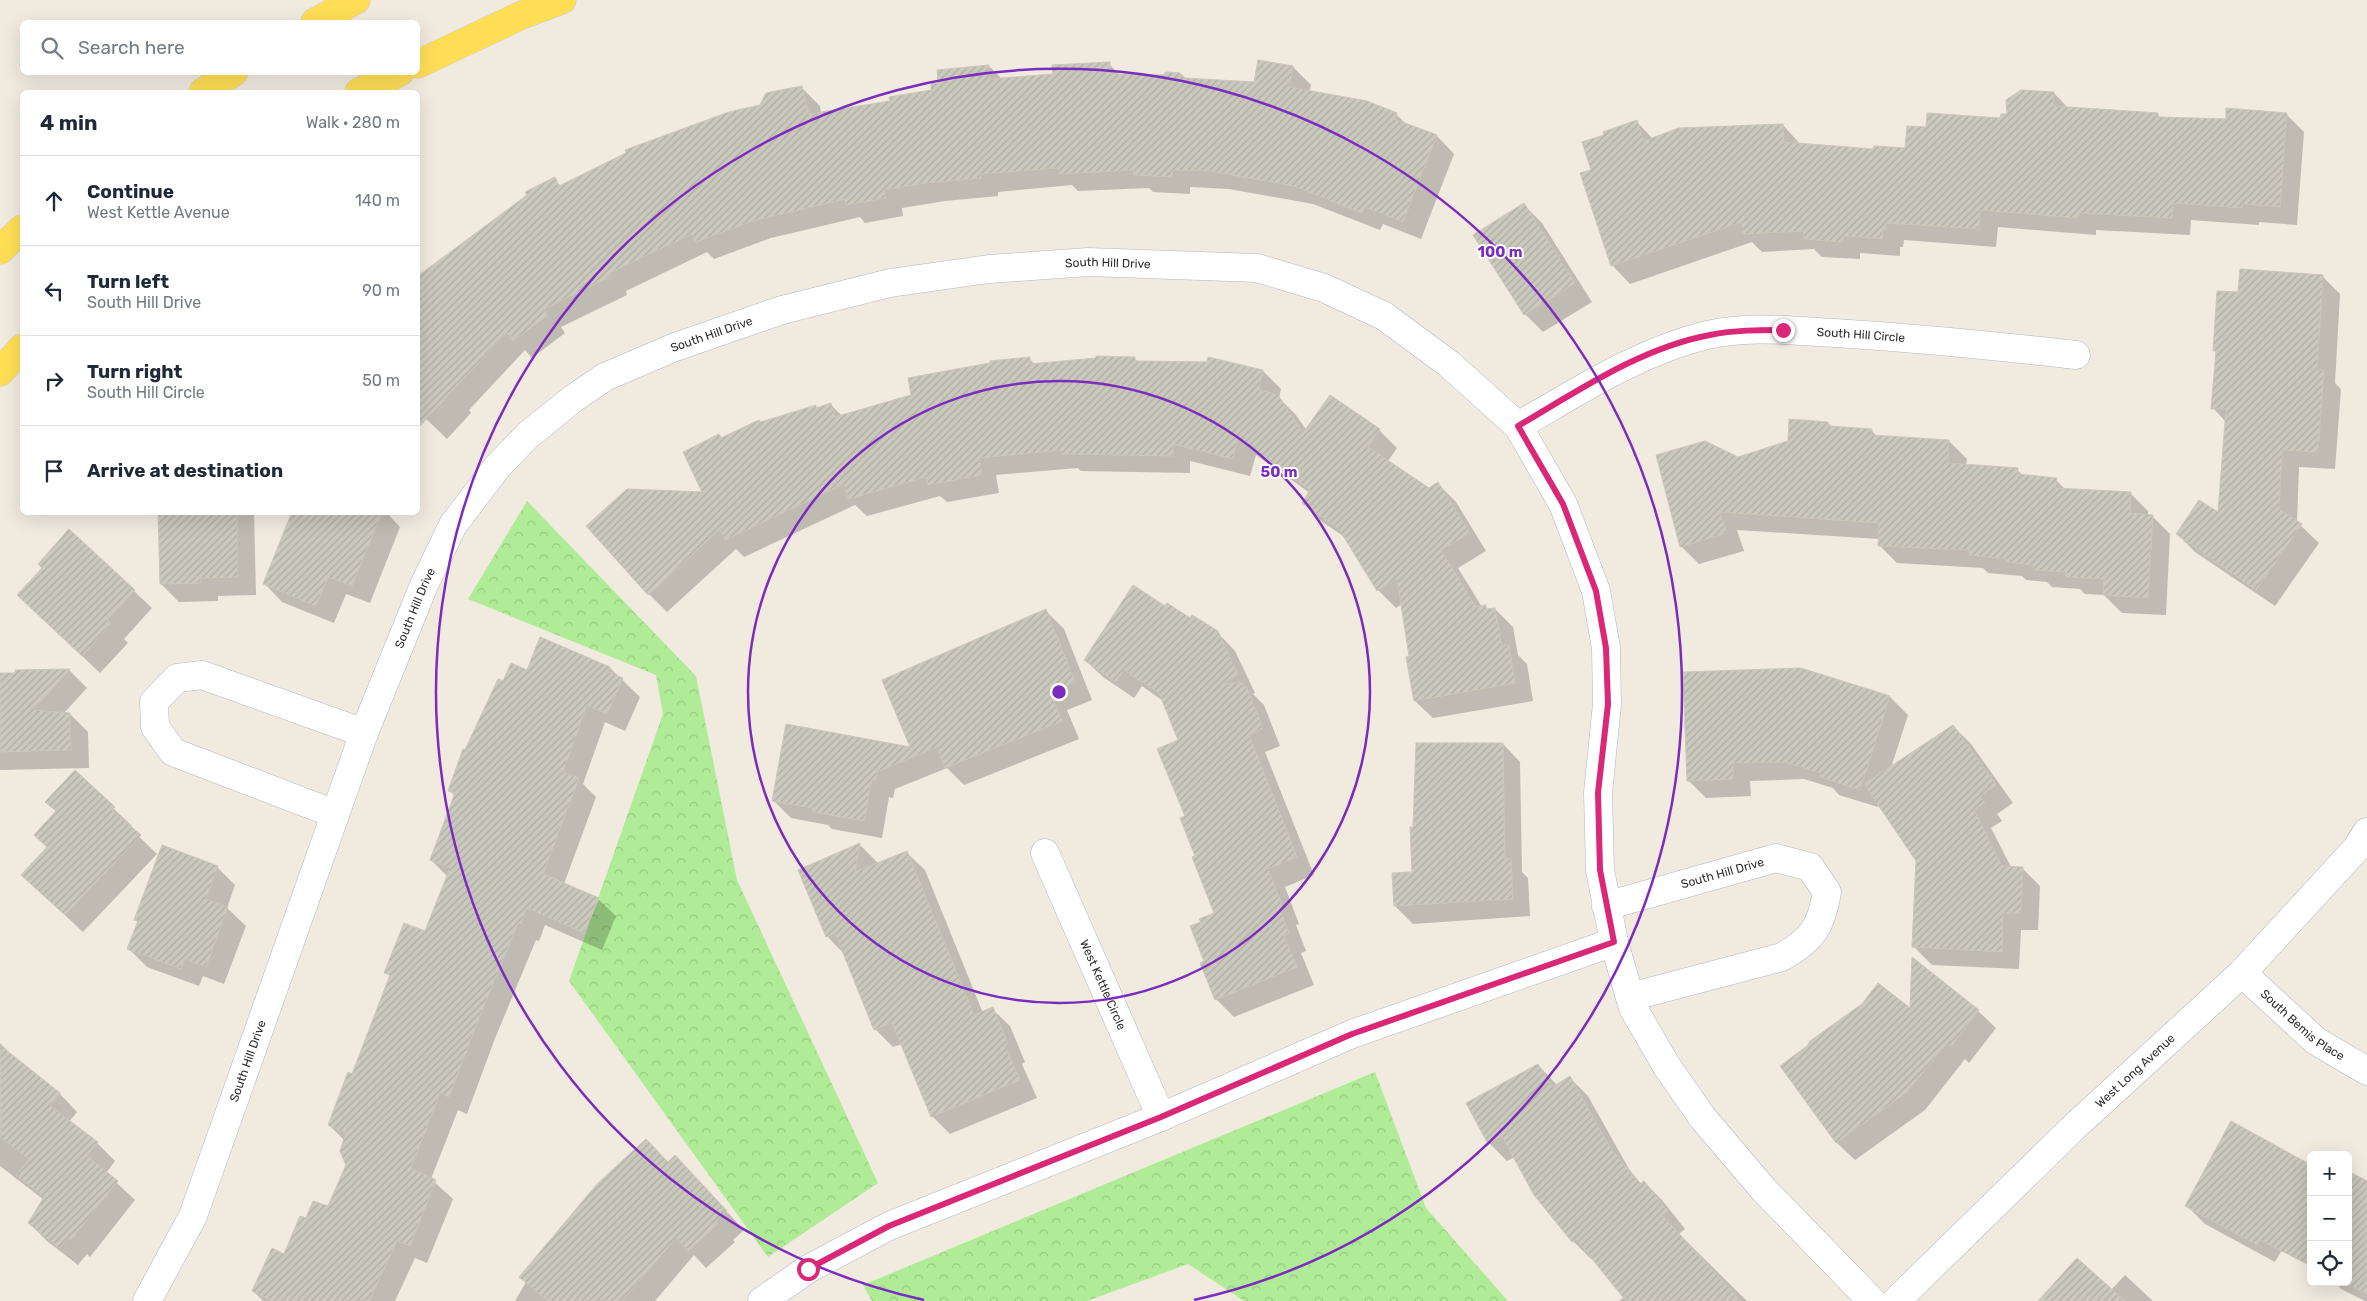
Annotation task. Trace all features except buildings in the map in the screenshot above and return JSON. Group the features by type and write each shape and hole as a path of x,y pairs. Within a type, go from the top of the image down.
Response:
{"main road":[{"path":"319,20 356,0"},
{"path":"420,63 522,15 562,0"},
{"path":"206,90 229,75"},
{"path":"363,90 394,75"},
{"path":"0,250 20,231"},
{"path":"0,372 20,350"}],"street":[{"name":"South Hill Drive","path":"148,1301 193,1216 364,733 424,585 454,525 498,466 528,435 574,398 605,377 675,347 782,310 890,283 989,269 1088,262 1257,268 1324,288 1384,316 1449,364 1518,426 1563,504 1596,591 1606,657 1608,704 1598,793 1600,870 1614,942 1633,1008 1666,1066 1702,1117 1764,1190 1872,1301"},
{"name":"South Hill Circle","path":"1518,426 1609,373 1653,352 1708,335 1740,330 1783,330 1935,339 2076,355"},
{"path":"335,814 173,752 155,726 154,702 177,678 202,675 364,733"},
{"name":"West Long Avenue","path":"1896,1301 2074,1127 2242,973 2356,849 2367,832"},
{"name":"West Kettle Circle","path":"1045,853 1161,1117"},
{"name":"South Hill Drive","path":"1606,906 1776,858 1810,867 1827,892 1822,918 1804,944 1782,957 1630,998"},
{"path":"762,1301 808,1269 889,1226 1161,1117 1352,1034 1614,942"},
{"name":"South Bemis Place","path":"2242,973 2316,1041 2367,1071"}],"green space":[{"path":"527,501 696,676 737,880 878,1183 768,1257 569,981 663,714 656,675 468,599"},
{"path":"1375,1072 1426,1208 1508,1301 1244,1301 1188,1264 1087,1301 872,1301 863,1285"}],"route":[{"path":"808,1269 889,1226 1161,1117 1352,1034 1614,942 1600,870 1598,793 1608,704 1606,648 1596,591 1563,504 1518,426 1609,373 1653,352 1708,335 1740,330 1783,330"}]}
